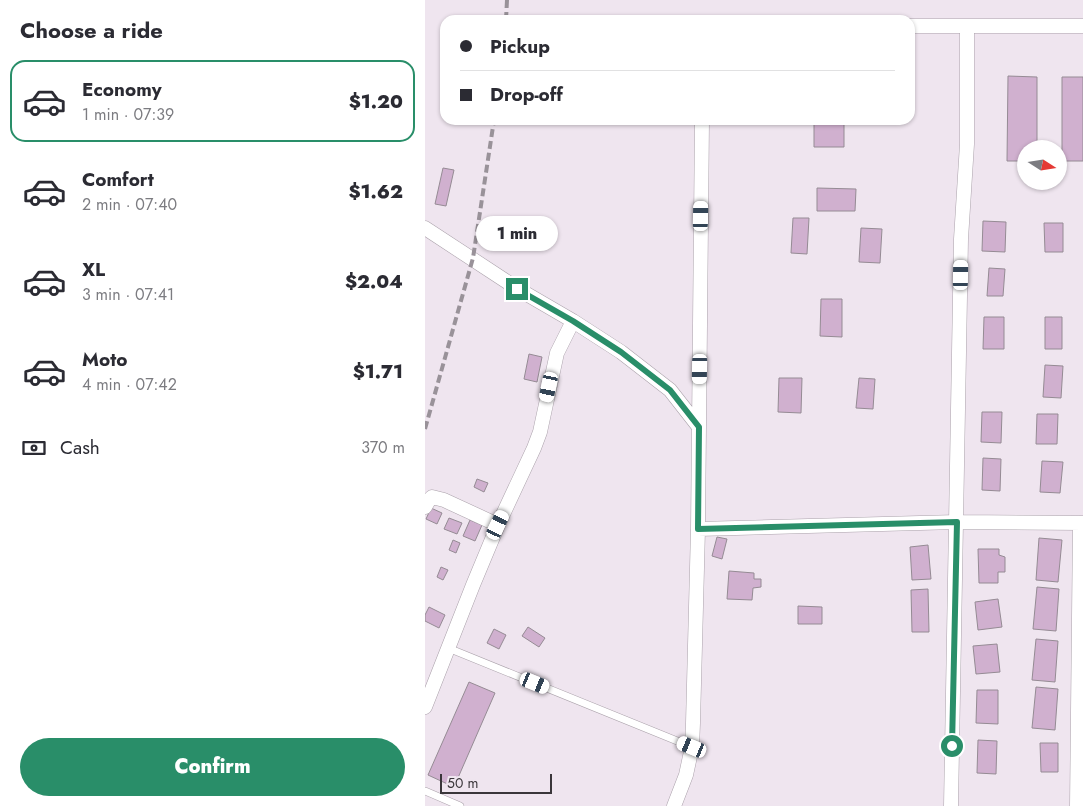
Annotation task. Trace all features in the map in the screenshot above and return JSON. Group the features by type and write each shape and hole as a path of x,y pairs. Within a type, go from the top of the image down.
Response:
{"street":[{"path":"915,26 1083,26"},
{"path":"951,806 961,239 967,144 967,26"},
{"path":"674,806 686,775 692,747 698,529 702,125"},
{"path":"425,228 517,289 573,321 621,352 670,390 699,427"},
{"path":"425,707 498,525 534,448 540,432 557,352 573,321"},
{"path":"425,507 432,497 444,500 498,525"},
{"path":"698,529 957,522 1081,523 1077,806"}],"lane":[{"path":"448,648 692,747"},
{"path":"425,791 460,806"}],"building":[{"path":"1008,76 1037,77 1037,140 1017,140 1017,161 1007,161"},
{"path":"1062,77 1083,77 1083,161 1067,161 1067,140 1062,140"},
{"path":"814,125 844,125 844,147 814,147"},
{"path":"443,168 454,170 446,206 435,204"},
{"path":"817,188 856,189 855,211 817,211"},
{"path":"793,218 809,218 807,254 791,253"},
{"path":"983,221 1006,222 1005,252 982,251"},
{"path":"1044,223 1063,223 1063,252 1045,252"},
{"path":"861,228 882,229 880,263 859,262"},
{"path":"989,268 1005,269 1003,296 987,296"},
{"path":"821,299 842,299 842,337 820,336"},
{"path":"984,317 1004,317 1004,349 983,349"},
{"path":"1045,317 1062,317 1062,349 1045,349"},
{"path":"529,354 542,357 537,382 524,379"},
{"path":"1045,365 1063,366 1061,398 1043,397"},
{"path":"779,378 802,378 801,413 778,412"},
{"path":"859,378 875,379 873,409 856,408"},
{"path":"982,412 1002,412 1001,443 981,442"},
{"path":"1037,414 1058,414 1057,444 1036,444"},
{"path":"983,458 1001,459 1000,491 982,490"},
{"path":"1042,461 1063,462 1060,493 1040,492"},
{"path":"477,479 488,483 484,492 474,487"},
{"path":"431,508 442,513 437,524 426,519"},
{"path":"449,518 462,523 457,534 444,529"},
{"path":"470,520 482,525 475,541 463,536"},
{"path":"717,537 727,539 722,559 712,556"},
{"path":"1039,538 1062,540 1058,582 1036,580"},
{"path":"453,540 460,543 456,553 449,550"},
{"path":"928,545 931,579 912,580 910,547"},
{"path":"978,549 999,549 999,555 1005,557 1005,572 998,572 998,583 979,583"},
{"path":"441,567 448,570 443,580 437,577"},
{"path":"729,571 754,573 754,579 761,579 761,587 753,588 752,600 727,599"},
{"path":"1037,587 1059,589 1056,631 1033,629"},
{"path":"928,589 929,632 912,632 911,590"},
{"path":"998,599 1002,627 978,630 975,602"},
{"path":"798,606 822,607 822,624 798,624"},
{"path":"429,607 445,615 439,628 425,621 425,615"},
{"path":"528,627 545,638 539,647 522,636"},
{"path":"494,629 506,635 499,649 487,643"},
{"path":"1036,639 1058,641 1055,682 1032,680"},
{"path":"997,644 1000,672 976,674 973,646"},
{"path":"469,682 495,693 454,787 428,775"},
{"path":"1036,687 1058,689 1055,730 1032,728"},
{"path":"977,690 998,690 998,724 976,723"},
{"path":"978,740 997,741 996,774 977,773"},
{"path":"1040,743 1058,743 1058,772 1041,772"}],"railway":[{"path":"506,15 507,0"},
{"path":"425,429 473,258 493,125"}],"route":[{"path":"517,289 573,321 621,352 670,390 699,427 698,529 957,522 952,746"}]}
